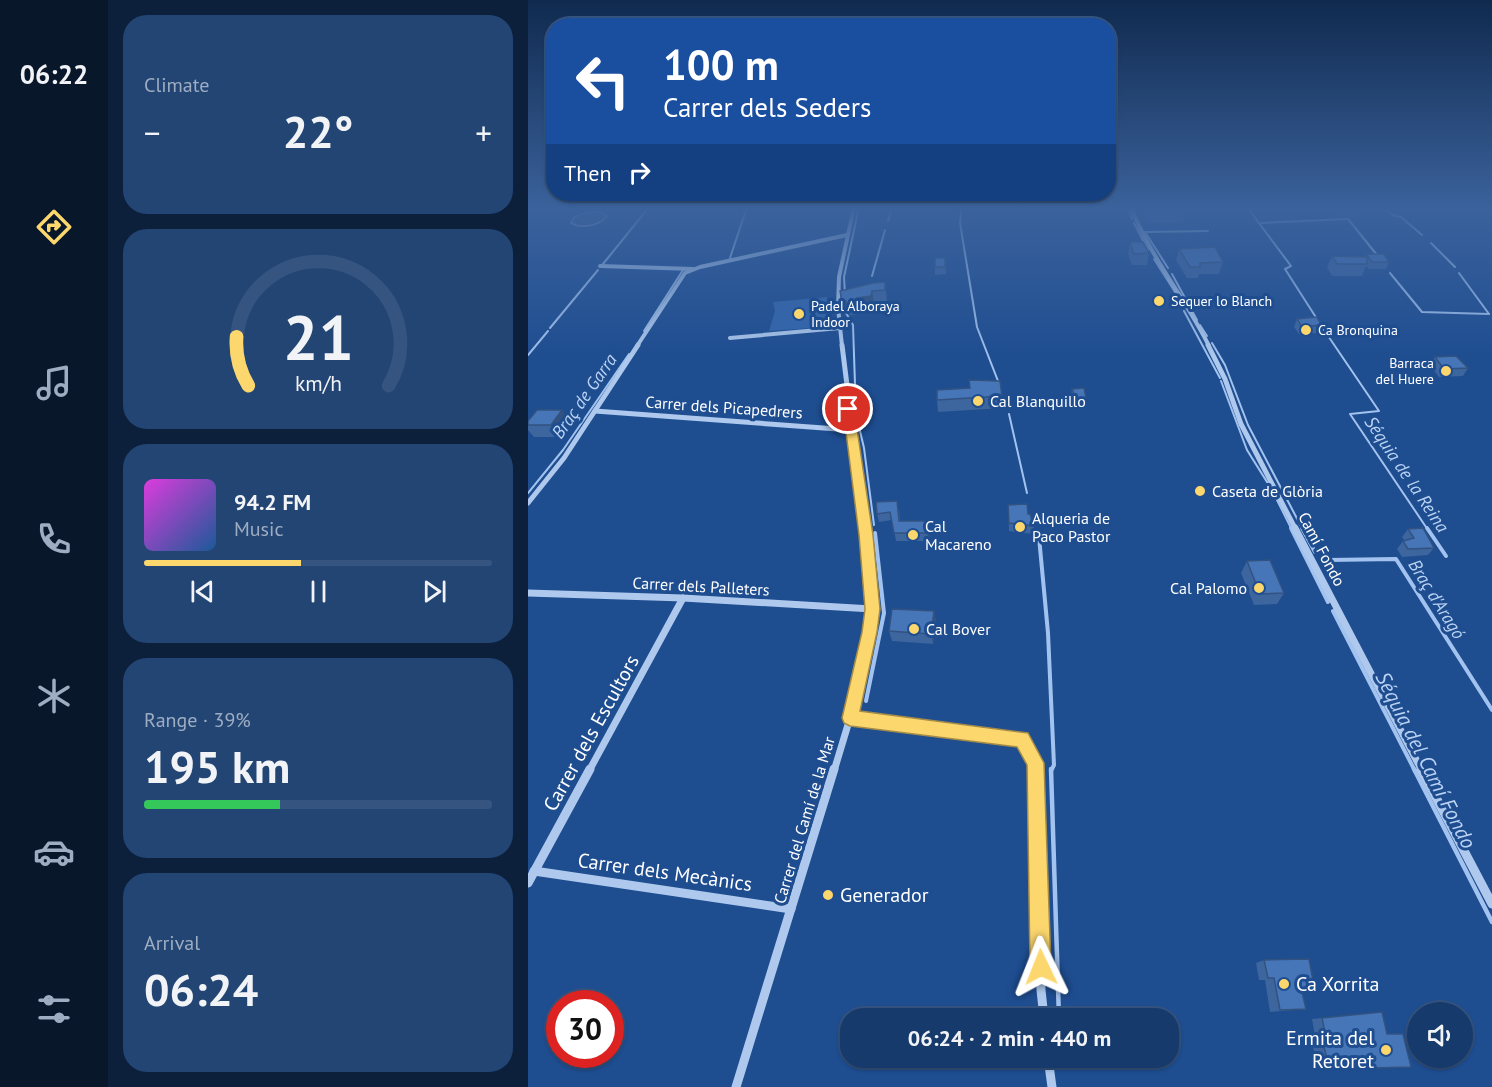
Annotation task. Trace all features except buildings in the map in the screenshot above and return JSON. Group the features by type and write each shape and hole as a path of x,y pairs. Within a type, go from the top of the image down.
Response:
{"street":[{"path":"528,503 564,458 685,273 693,269 744,258"},
{"name":"Carrer del Camí de la Mar","path":"736,1087 850,718 870,632 872,609 866,535 840,328 838,277 842,258"},
{"name":"Camí Fondo","path":"1157,258 1206,340 1225,379 1241,424 1492,904"},
{"path":"600,266 693,269"},
{"path":"730,338 840,328"},
{"name":"Carrer dels Picapedrers","path":"595,411 851,429"},
{"name":"Carrer dels Palleters","path":"528,593 683,598 872,609"},
{"name":"Carrer dels Escultors","path":"528,883 683,598"},
{"path":"850,718 1022,739 1036,763 1043,1008"},
{"name":"Carrer dels Mecànics","path":"534,871 791,909"},
{"path":"1049,1068 1052,1087"}],"shaded area":[{"name":"Padel Alboraya Indoor","path":"827,297 826,327 769,331 775,311 773,302"}],"waterway":[{"path":"603,264 608,258"},
{"path":"845,294 844,277 848,258"},
{"path":"872,276 877,258"},
{"path":"966,258 977,327 998,381"},
{"name":"Braç d'Aragó","path":"1161,258 1168,268"},
{"name":"Séquia de la Reina","path":"1285,258 1291,266 1285,269 1317,319"},
{"path":"1446,258 1455,267"},
{"name":"Séquia del Camí Fondo","path":"1154,259 1175,292"},
{"path":"550,328 598,270"},
{"name":"Braç de Garra","path":"644,331 683,270"},
{"path":"1390,273 1422,312 1489,314 1459,273"},
{"name":"Braç d'Aragó","path":"1172,274 1197,320"},
{"name":"Séquia del Camí Fondo","path":"1184,311 1220,378"},
{"path":"846,313 853,325 856,414 864,448 874,525"},
{"name":"Séquia de la Reina","path":"1320,324 1379,411 1350,414 1428,530"},
{"name":"Braç d'Aragó","path":"1200,325 1207,336"},
{"path":"528,355 548,331"},
{"name":"Braç d'Aragó","path":"1212,343 1225,365 1248,425 1303,530"},
{"name":"Braç de Garra","path":"528,493 563,450 629,354"},
{"name":"Séquia del Camí Fondo","path":"1221,381 1247,450 1272,490 1328,602"},
{"path":"1009,414 1027,493"},
{"name":"Braç d'Aragó","path":"1302,528 1315,552"},
{"name":"Séquia de la Reina","path":"1427,528 1446,556"},
{"path":"866,701 884,613 875,533"},
{"path":"1039,537 1048,633 1054,765 1051,771"},
{"name":"Braç d'Aragó","path":"1328,560 1396,559 1492,710"},
{"name":"Séquia del Camí Fondo","path":"1333,611 1415,771"},
{"name":"Séquia del Camí Fondo","path":"1414,769 1492,922"},
{"path":"1051,771 1059,1008"}],"place":[{"name":"Sequer lo Blanch","path":"1159,301"},
{"name":"Padel Alboraya Indoor","path":"799,314"},
{"name":"Ca Bronquina","path":"1306,330"},
{"name":"Barraca del Huere","path":"1446,371"},
{"name":"Cal Blanquillo","path":"978,401"},
{"name":"Caseta de Glòria","path":"1200,491"},
{"name":"Alqueria de Paco Pastor","path":"1020,527"},
{"name":"Cal Macareno","path":"913,535"},
{"name":"Cal Palomo","path":"1259,588"},
{"name":"Cal Bover","path":"914,629"},
{"name":"Generador","path":"828,895"},
{"name":"Ca Xorrita","path":"1284,984"},
{"name":"Ermita del Retoret","path":"1386,1050"}],"route":[{"path":"848,409 866,535 872,609 870,632 850,718 1022,739 1036,763 1041,967"}]}
